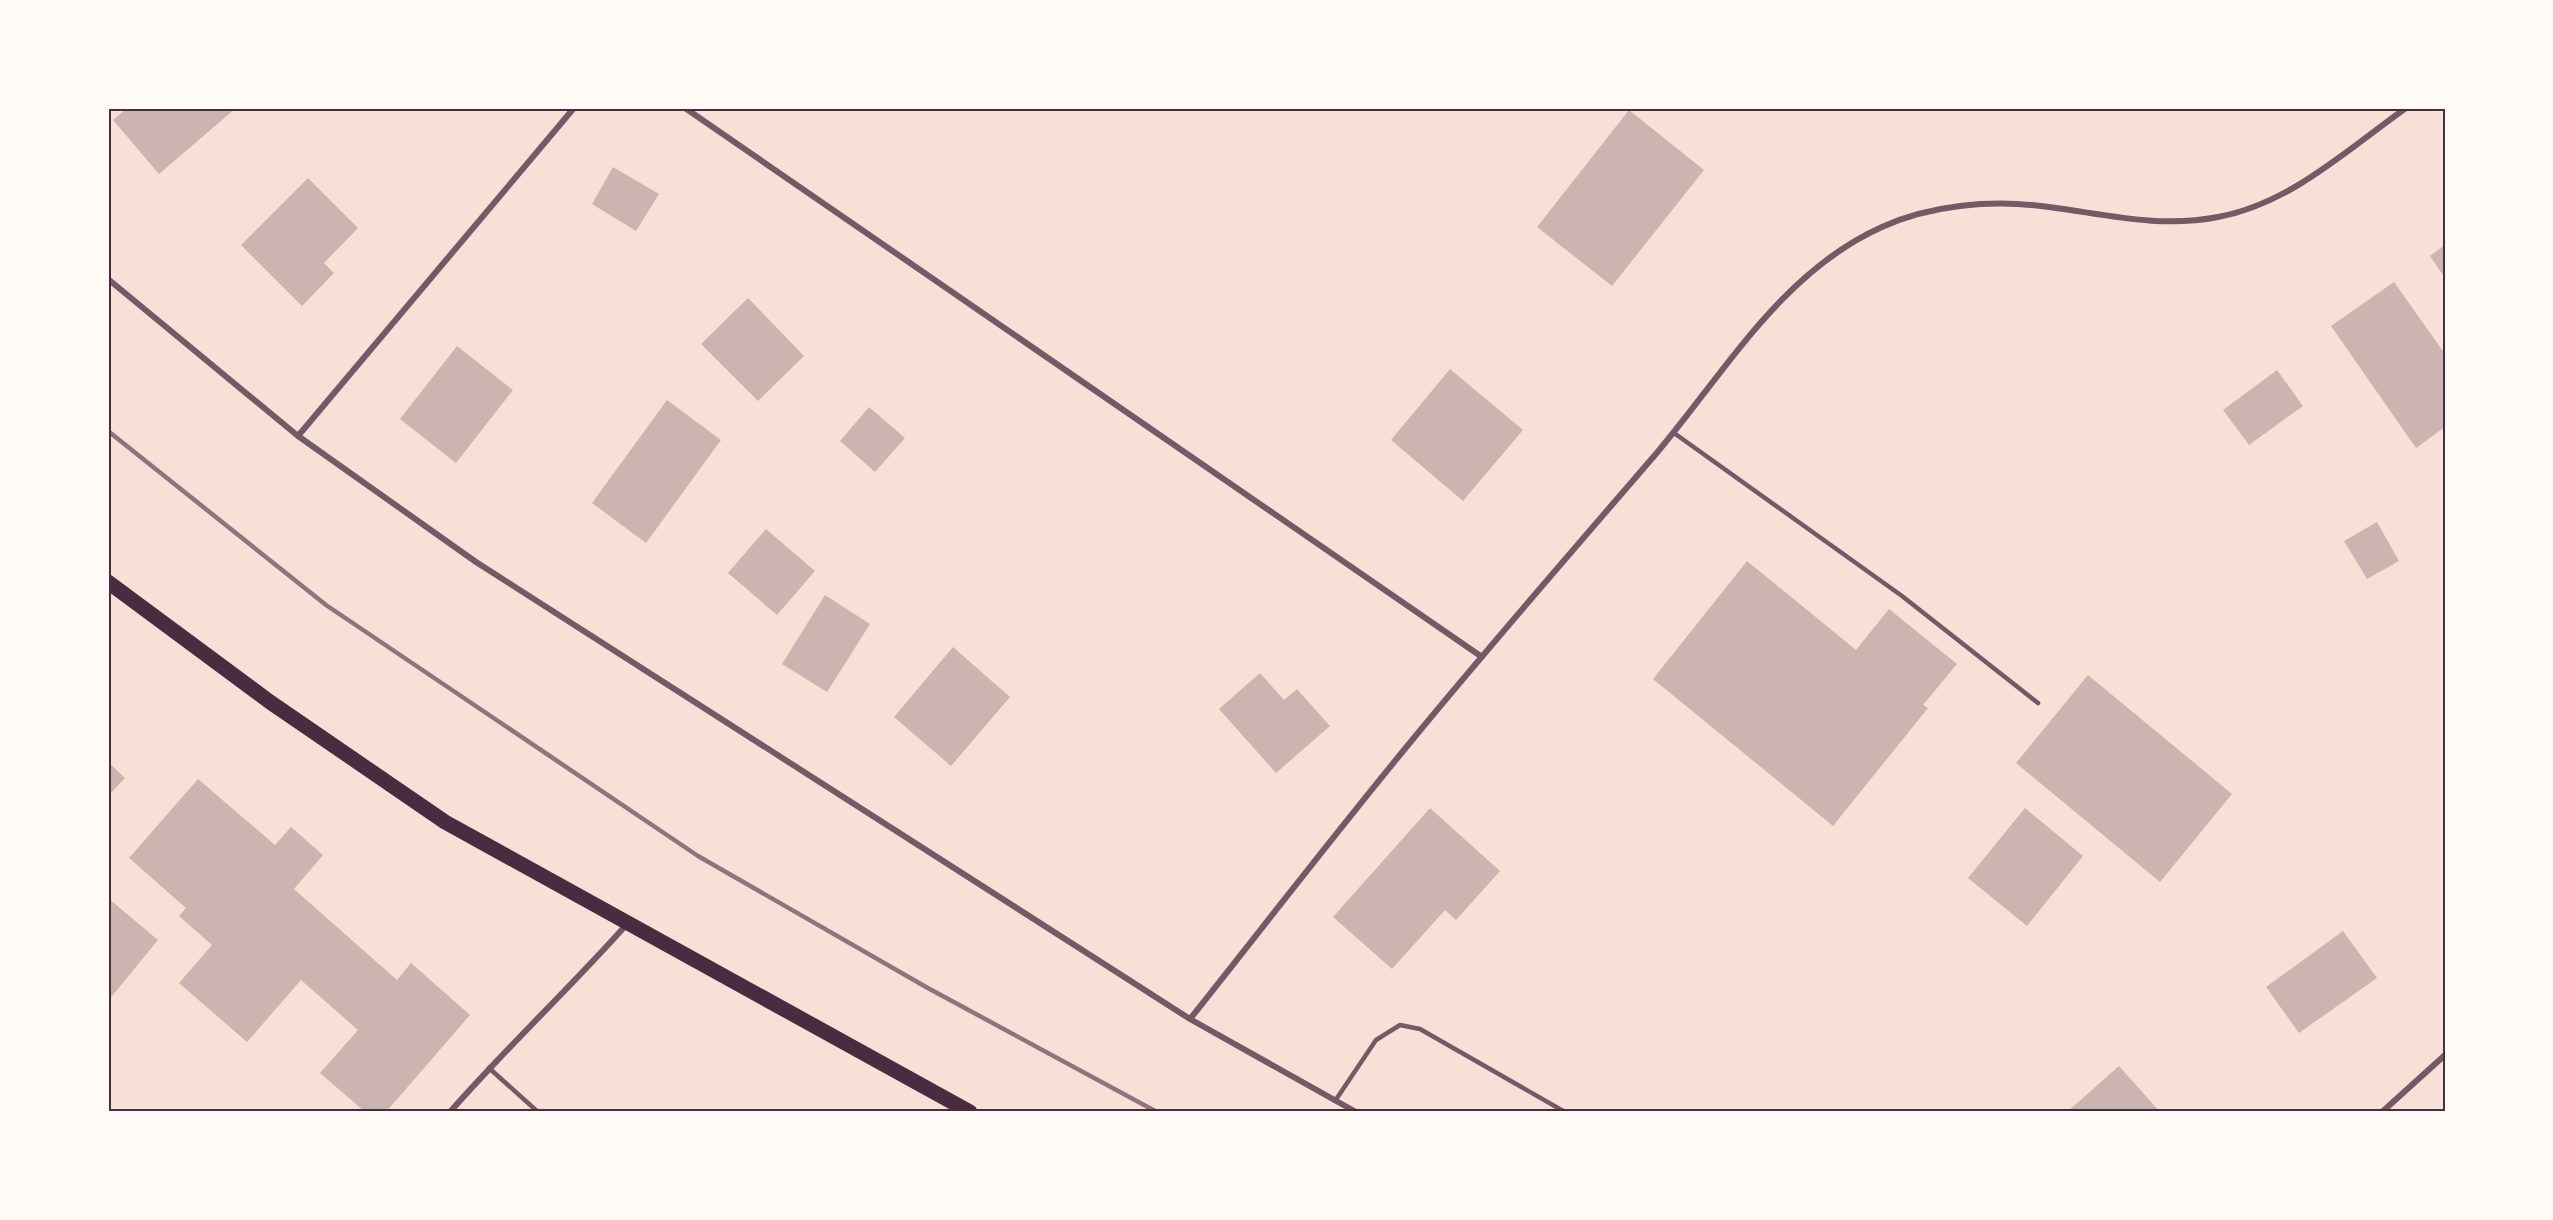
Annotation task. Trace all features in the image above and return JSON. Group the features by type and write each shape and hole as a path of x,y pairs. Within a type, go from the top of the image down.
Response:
{"main road":[{"path":"108,582 270,702 445,822 970,1112"}],"street":[{"path":"298,436 574,108"},
{"path":"685,108 1482,657"},
{"path":"1190,1019 1411,742 1674,433 1754,331 1796,284 1836,253 1886,225 1923,214 1963,206 2001,203 2042,206 2154,223 2218,217 2251,209 2302,182 2406,108"},
{"path":"108,279 298,436 416,521 537,601 1190,1019 1356,1112"},
{"path":"450,1112 489,1068 573,984 628,924"},
{"path":"2382,1112 2445,1056"}],"lane":[{"path":"1674,433 1902,596 2037,703"},
{"path":"1335,1101 1376,1040 1400,1025 1420,1029 1565,1112"},
{"path":"489,1068 538,1112"}],"building":[{"path":"127,108 236,108 159,174 113,120"},
{"path":"1629,110 1704,170 1612,286 1537,227"},
{"path":"613,167 659,194 636,231 592,204"},
{"path":"308,178 358,228 324,263 334,273 302,306 241,245"},
{"path":"2445,245 2445,278 2430,256"},
{"path":"2394,282 2445,354 2445,427 2416,448 2331,326"},
{"path":"748,298 804,356 758,401 701,344"},
{"path":"457,346 513,390 456,463 400,419"},
{"path":"1450,369 1523,430 1463,501 1391,440"},
{"path":"2277,370 2303,406 2249,445 2223,410"},
{"path":"667,400 721,440 646,543 592,503"},
{"path":"869,407 905,438 875,472 840,441"},
{"path":"2377,522 2399,561 2367,579 2344,541"},
{"path":"766,529 815,571 777,615 728,573"},
{"path":"1747,561 1856,650 1889,609 1957,664 1923,705 1928,708 1833,826 1653,679"},
{"path":"825,595 870,624 827,692 782,664"},
{"path":"953,647 1010,697 951,766 894,717"},
{"path":"1260,673 1284,700 1297,689 1330,726 1276,773 1219,709"},
{"path":"2088,675 2232,794 2160,882 2016,763"},
{"path":"108,762 125,778 108,796"},
{"path":"198,779 275,845 291,827 323,855 294,889 397,980 411,963 470,1015 386,1112 365,1112 320,1073 358,1030 301,980 247,1042 179,983 212,945 179,916 186,908 129,858"},
{"path":"1430,808 1500,871 1456,920 1445,910 1392,969 1333,917"},
{"path":"2025,808 2083,856 2027,926 1968,878"},
{"path":"108,898 158,940 108,1001"},
{"path":"2343,931 2377,978 2299,1033 2266,987"},
{"path":"2119,1066 2160,1112 2067,1112"}],"railway":[{"path":"108,431 326,605 698,856 926,987 1157,1112"}]}
